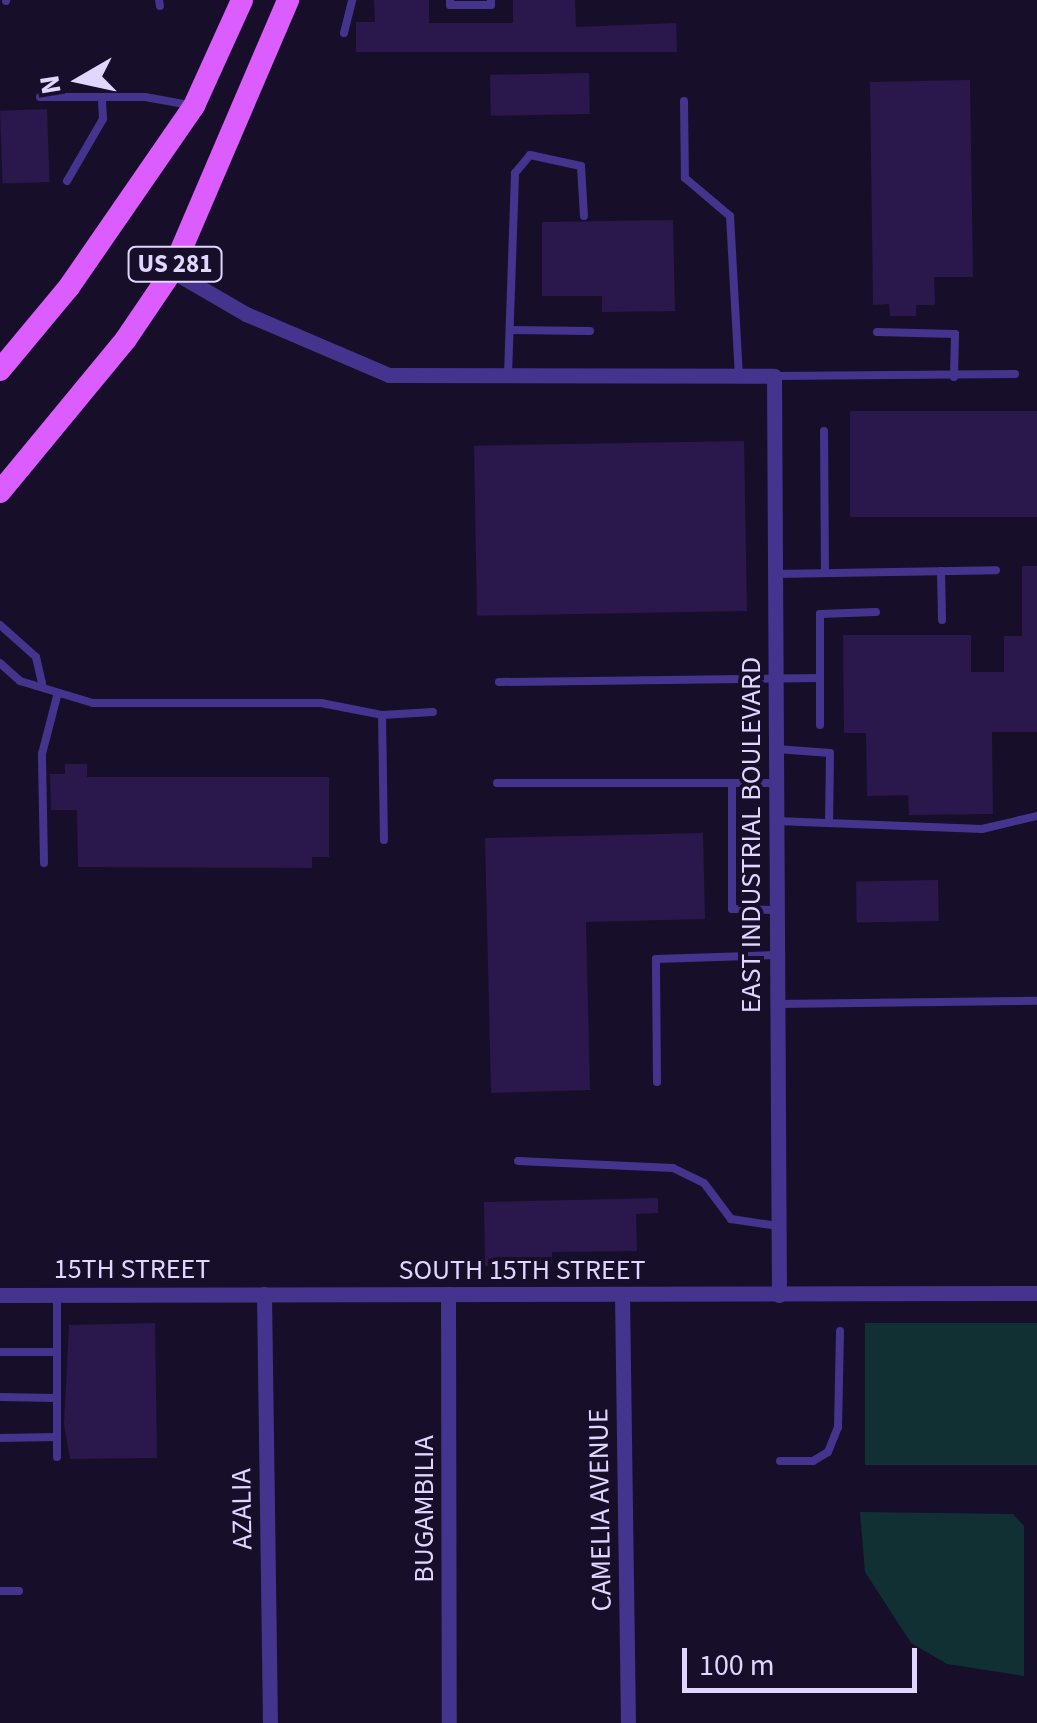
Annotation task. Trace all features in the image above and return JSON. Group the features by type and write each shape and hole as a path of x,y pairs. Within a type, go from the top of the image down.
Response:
{"main road":[{"name":"US 281","path":"0,370 69,287 194,106 242,0"},
{"name":"US 281","path":"0,492 126,339 172,271 288,0"}],"street":[{"path":"172,271 246,314 389,375 774,376"},
{"name":"EAST INDUSTRIAL BOULEVARD","path":"774,376 779,1295"},
{"path":"779,1295 1037,1293"},
{"name":"15TH STREET","path":"0,1294 264,1294"},
{"name":"SOUTH 15TH STREET","path":"264,1294 779,1295"},
{"name":"AZALIA","path":"264,1294 270,1723"},
{"name":"BUGAMBILIA","path":"448,1294 449,1723"},
{"name":"CAMELIA AVENUE","path":"622,1295 628,1723"}],"lane":[{"path":"344,33 352,0"},
{"path":"450,0 450,5 491,6 491,0"},
{"path":"40,97 102,97 194,106"},
{"path":"66,181 104,120 102,97"},
{"path":"684,101 685,178 730,216 739,376"},
{"path":"508,375 515,173 530,155 581,166 584,216"},
{"path":"510,330 590,331"},
{"path":"877,332 955,334 954,377"},
{"path":"774,376 1014,374"},
{"path":"824,431 825,573"},
{"path":"775,574 996,570"},
{"path":"941,571 942,620"},
{"path":"820,725 820,614 876,612"},
{"path":"0,625 36,657 42,684"},
{"path":"0,663 20,681 42,684 57,696 93,703 321,703 382,716 433,712"},
{"path":"500,682 820,678"},
{"path":"44,863 42,754 57,696"},
{"path":"382,716 384,840"},
{"path":"776,748 830,753 829,822"},
{"path":"497,783 776,783"},
{"path":"732,783 732,910 777,910"},
{"path":"776,821 982,829 1037,816"},
{"path":"657,1082 656,959 777,956"},
{"path":"777,1004 1037,1002"},
{"path":"518,1161 673,1168 704,1184 737,1222 778,1226"},
{"path":"56,1457 57,1294"},
{"path":"780,1460 813,1461 828,1452 838,1426 840,1331"},
{"path":"0,1352 56,1352"},
{"path":"0,1397 56,1398"},
{"path":"0,1438 56,1438"},
{"path":"0,1590 18,1591"}],"green space":[{"path":"865,1323 1037,1323 1037,1465 865,1465"},
{"path":"860,1512 1013,1514 1024,1526 1024,1676 947,1664 911,1643 865,1572"}],"building":[{"path":"374,0 429,0 429,23 513,23 513,0 575,0 576,27 676,23 677,52 356,52 356,22 375,22"},
{"path":"589,73 590,114 491,116 490,75"},
{"path":"970,80 973,277 934,277 935,305 916,305 916,316 890,316 889,304 873,305 870,82"},
{"path":"47,109 50,182 3,184 0,111"},
{"path":"673,220 675,311 602,312 602,296 542,296 542,222"},
{"path":"850,411 1037,411 1037,517 850,517"},
{"path":"744,441 747,611 477,616 474,446"},
{"path":"1022,566 1037,566 1037,732 992,732 993,814 909,815 908,795 867,796 866,733 844,733 843,635 971,635 971,672 1004,672 1004,636 1022,636"},
{"path":"65,764 87,764 87,777 329,777 329,857 312,857 312,868 78,867 77,810 51,810 50,774 65,774"},
{"path":"703,833 705,919 586,922 590,1090 491,1093 485,838"},
{"path":"938,880 939,921 857,922 856,881"},
{"path":"658,1198 658,1213 636,1214 637,1251 552,1252 552,1265 485,1266 484,1202"},
{"path":"155,1323 157,1458 70,1459 64,1424 69,1325"}]}
